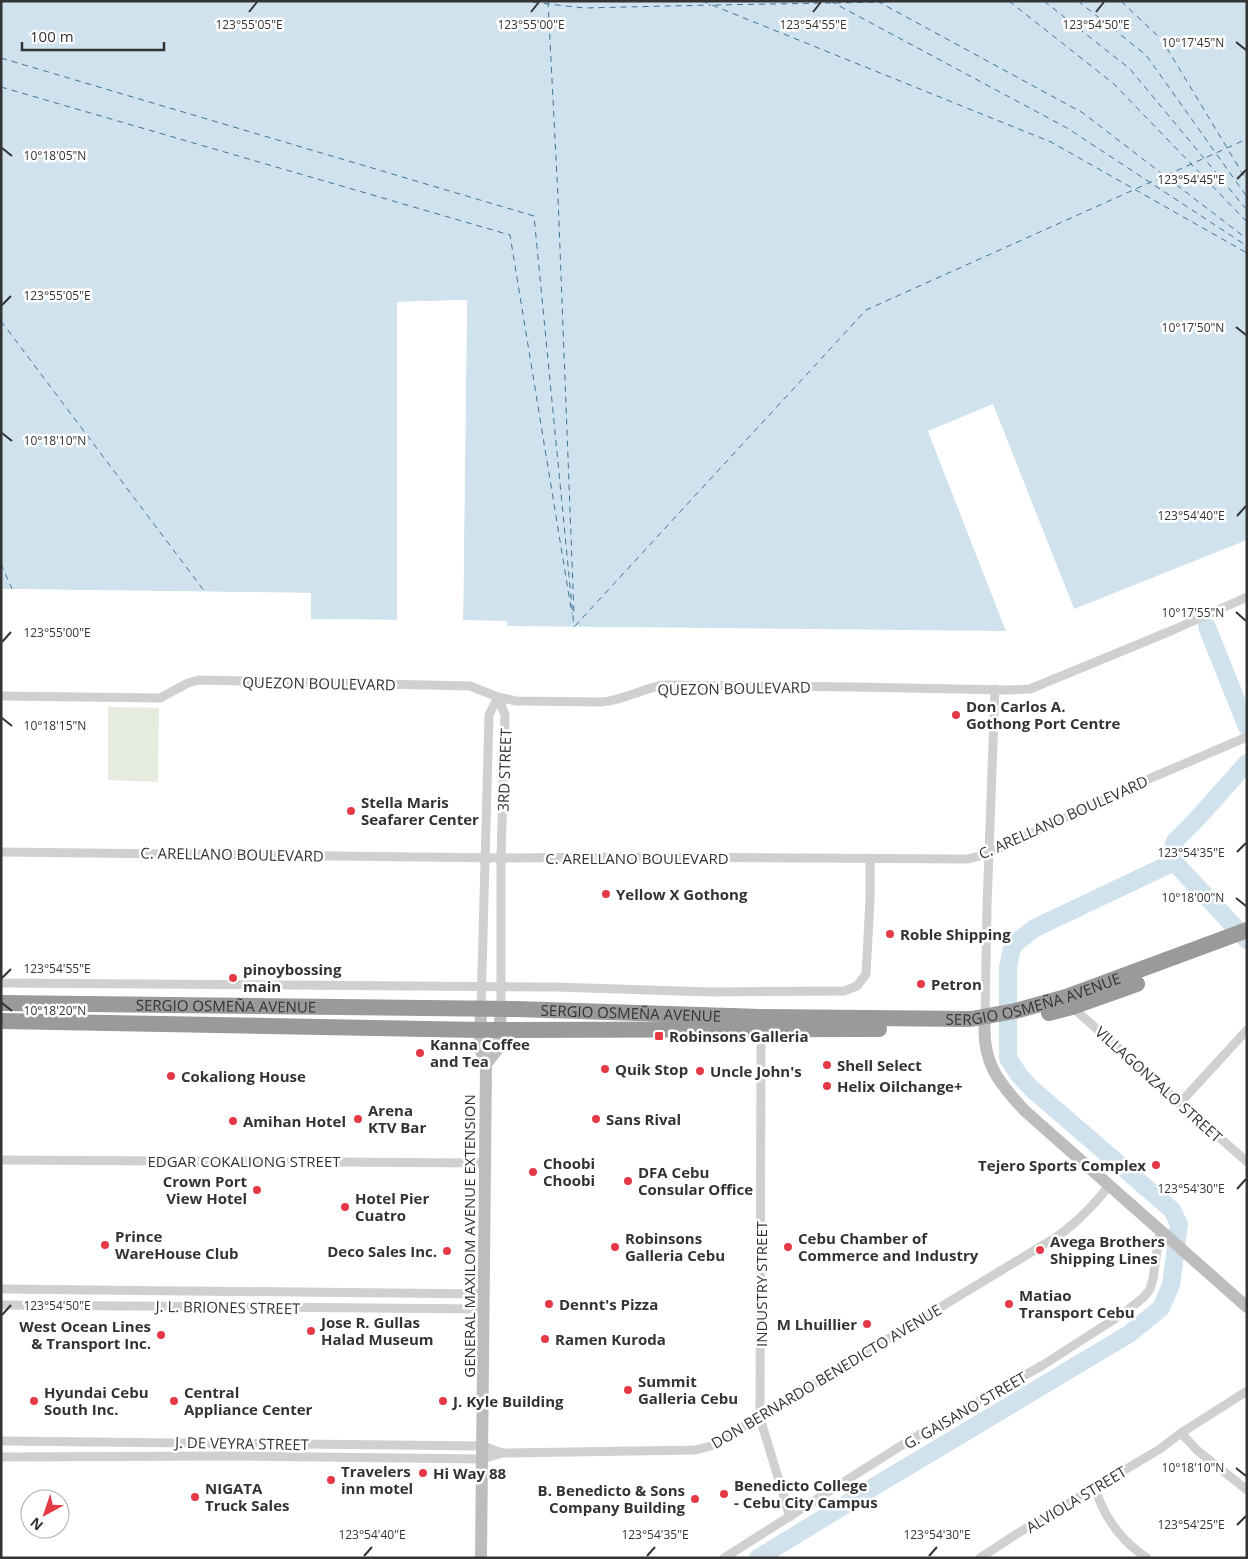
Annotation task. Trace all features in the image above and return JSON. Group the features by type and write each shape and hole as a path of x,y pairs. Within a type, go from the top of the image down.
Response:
{"highway":[{"name":"SERGIO OSMEÑA AVENUE","path":"1,1021 500,1030 953,1019 1000,1020 1072,1007 1229,943 1247,930"},
{"name":"SERGIO OSMEÑA AVENUE","path":"1000,1020 1229,943 1247,942"},
{"name":"SERGIO OSMEÑA AVENUE","path":"1,1003 501,1009 761,1023"}],"main road":[{"name":"GENERAL MAXILOM AVENUE EXTENSION","path":"481,1009 480,1049 486,1064 481,1558"},
{"name":"GENERAL MAXILOM AVENUE EXTENSION","path":"486,1064 497,1050 501,1009"},
{"path":"1000,1020 989,1062 1003,1087 1025,1111 1247,1307"}],"street":[{"name":"QUEZON BOULEVARD","path":"1,696 160,698 188,683 199,680 470,686 498,697 516,701 602,702 611,702 664,685 1030,689 1247,597"},
{"path":"996,689 989,853 1000,1020"},
{"name":"3RD STREET","path":"481,1009 489,715 498,697"},
{"name":"3RD STREET","path":"498,697 505,715 501,858 501,1009"},
{"name":"C. ARELLANO BOULEVARD","path":"1,852 486,858 968,859 989,853 1151,778 1247,737"},
{"path":"1,983 555,986 712,992 852,990 862,982 866,974 870,858"},
{"name":"VILLAGONZALO STREET","path":"1072,1007 1247,1162"},
{"name":"INDUSTRY STREET","path":"761,1023 760,1418 790,1517"},
{"path":"1180,1103 1247,1030"},
{"name":"EDGAR COKALIONG STREET","path":"1,1160 486,1164"},
{"name":"DON BERNARDO BENEDICTO AVENUE","path":"483,1452 695,1450 717,1444 1058,1236 1091,1209 1110,1185"},
{"name":"G. GAISANO STREET","path":"724,1558 910,1440 1043,1365 1124,1313 1144,1297 1150,1288 1165,1234"},
{"name":"J. L. BRIONES STREET","path":"1,1289 484,1294"},
{"path":"135,1291 135,1306"},
{"path":"271,1292 271,1308"},
{"name":"J. L. BRIONES STREET","path":"1,1305 485,1309"},
{"name":"ALVIOLA STREET","path":"980,1558 1015,1535 1160,1449 1181,1433 1247,1391"},
{"path":"1181,1433 1198,1450 1247,1490"},
{"name":"J. DE VEYRA STREET","path":"1,1441 230,1442 483,1452"},
{"path":"229,1456 230,1442"},
{"name":"J. DE VEYRA STREET","path":"1,1457 483,1452"},
{"path":"1095,1488 1102,1506 1117,1532 1147,1558"}],"shaded area":[{"path":"108,707 159,708 158,782 108,780"}],"water":[{"path":"1,1 1247,1 1247,540 1074,609 993,405 928,431 1006,631 507,626 507,621 463,621 467,300 398,302 397,620 311,619 310,593 1,589"}],"pier":[{"path":"467,300 463,620 507,621 507,628 504,623 463,623 461,621 464,302 400,304 398,622 310,622 308,620 308,596 1,592 1,589 311,593 311,619 397,620 397,302"},
{"path":"993,404 1074,609 1071,610 991,408 931,432 1008,630 1006,631 928,431"}],"waterway":[{"path":"1207,627 1247,727"},
{"path":"1174,862 1173,848 1175,841 1247,763"},
{"path":"1174,862 1247,940"},
{"path":"865,1492 1129,1334 1161,1308 1171,1285 1179,1224 1172,1210 1032,1089 1019,1075 1008,1058 1008,967 1012,948 1035,928 1174,862"},
{"path":"758,1558 853,1500"}],"ferry route":[{"path":"522,1 584,8 711,5"},
{"path":"548,1 558,197 574,614"},
{"path":"702,1 1051,142 1247,253"},
{"path":"830,1 1067,128 1247,246"},
{"path":"877,1 1083,113 1247,239"},
{"path":"880,2 909,1"},
{"path":"1009,1 1114,84 1247,222"},
{"path":"1044,1 1130,69 1247,210"},
{"path":"1078,1 1146,55 1247,197"},
{"path":"1121,1 1162,40 1247,181"},
{"path":"835,3 876,2"},
{"path":"715,5 831,3"},
{"path":"1,58 534,216 574,627"},
{"path":"1,87 510,235 572,614"},
{"path":"575,626 866,310 1247,139"},
{"path":"1,321 205,592"},
{"path":"1,564 12,589"}],"place":[{"name":"Don Carlos A. Gothong Port Centre","path":"956,715"},
{"name":"Stella Maris Seafarer Center","path":"351,811"},
{"name":"Yellow X Gothong","path":"606,894"},
{"name":"Roble Shipping","path":"890,934"},
{"name":"pinoybossing main","path":"233,978"},
{"name":"Petron","path":"921,984"},
{"name":"Robinsons Galleria","path":"659,1036"},
{"name":"Kanna Coffee and Tea","path":"420,1053"},
{"name":"Shell Select","path":"827,1065"},
{"name":"Quik Stop","path":"605,1069"},
{"name":"Uncle John's","path":"700,1071"},
{"name":"Cokaliong House","path":"171,1076"},
{"name":"Helix Oilchange+","path":"827,1086"},
{"name":"Arena KTV Bar","path":"358,1119"},
{"name":"Sans Rival","path":"596,1119"},
{"name":"Amihan Hotel","path":"233,1121"},
{"name":"Tejero Sports Complex","path":"1156,1165"},
{"name":"Choobi Choobi","path":"533,1172"},
{"name":"DFA Cebu Consular Office","path":"628,1181"},
{"name":"Crown Port View Hotel","path":"257,1190"},
{"name":"Hotel Pier Cuatro","path":"345,1207"},
{"name":"Prince WareHouse Club","path":"105,1245"},
{"name":"Robinsons Galleria Cebu","path":"615,1247"},
{"name":"Cebu Chamber of Commerce and Industry","path":"788,1247"},
{"name":"Avega Brothers Shipping Lines","path":"1040,1250"},
{"name":"Deco Sales Inc.","path":"447,1251"},
{"name":"Dennt's Pizza","path":"549,1304"},
{"name":"Matiao Transport Cebu","path":"1009,1304"},
{"name":"M Lhuillier","path":"867,1324"},
{"name":"Jose R. Gullas Halad Museum","path":"311,1331"},
{"name":"West Ocean Lines & Transport Inc.","path":"161,1335"},
{"name":"Ramen Kuroda","path":"545,1339"},
{"name":"Summit Galleria Cebu","path":"628,1390"},
{"name":"Hyundai Cebu South Inc.","path":"34,1401"},
{"name":"Central Appliance Center","path":"174,1401"},
{"name":"J. Kyle Building","path":"443,1401"},
{"name":"Hi Way 88","path":"423,1473"},
{"name":"Travelers inn motel","path":"331,1480"},
{"name":"Benedicto College - Cebu City Campus","path":"724,1494"},
{"name":"NIGATA Truck Sales","path":"195,1497"},
{"name":"B. Benedicto & Sons Company Building","path":"695,1499"}]}
